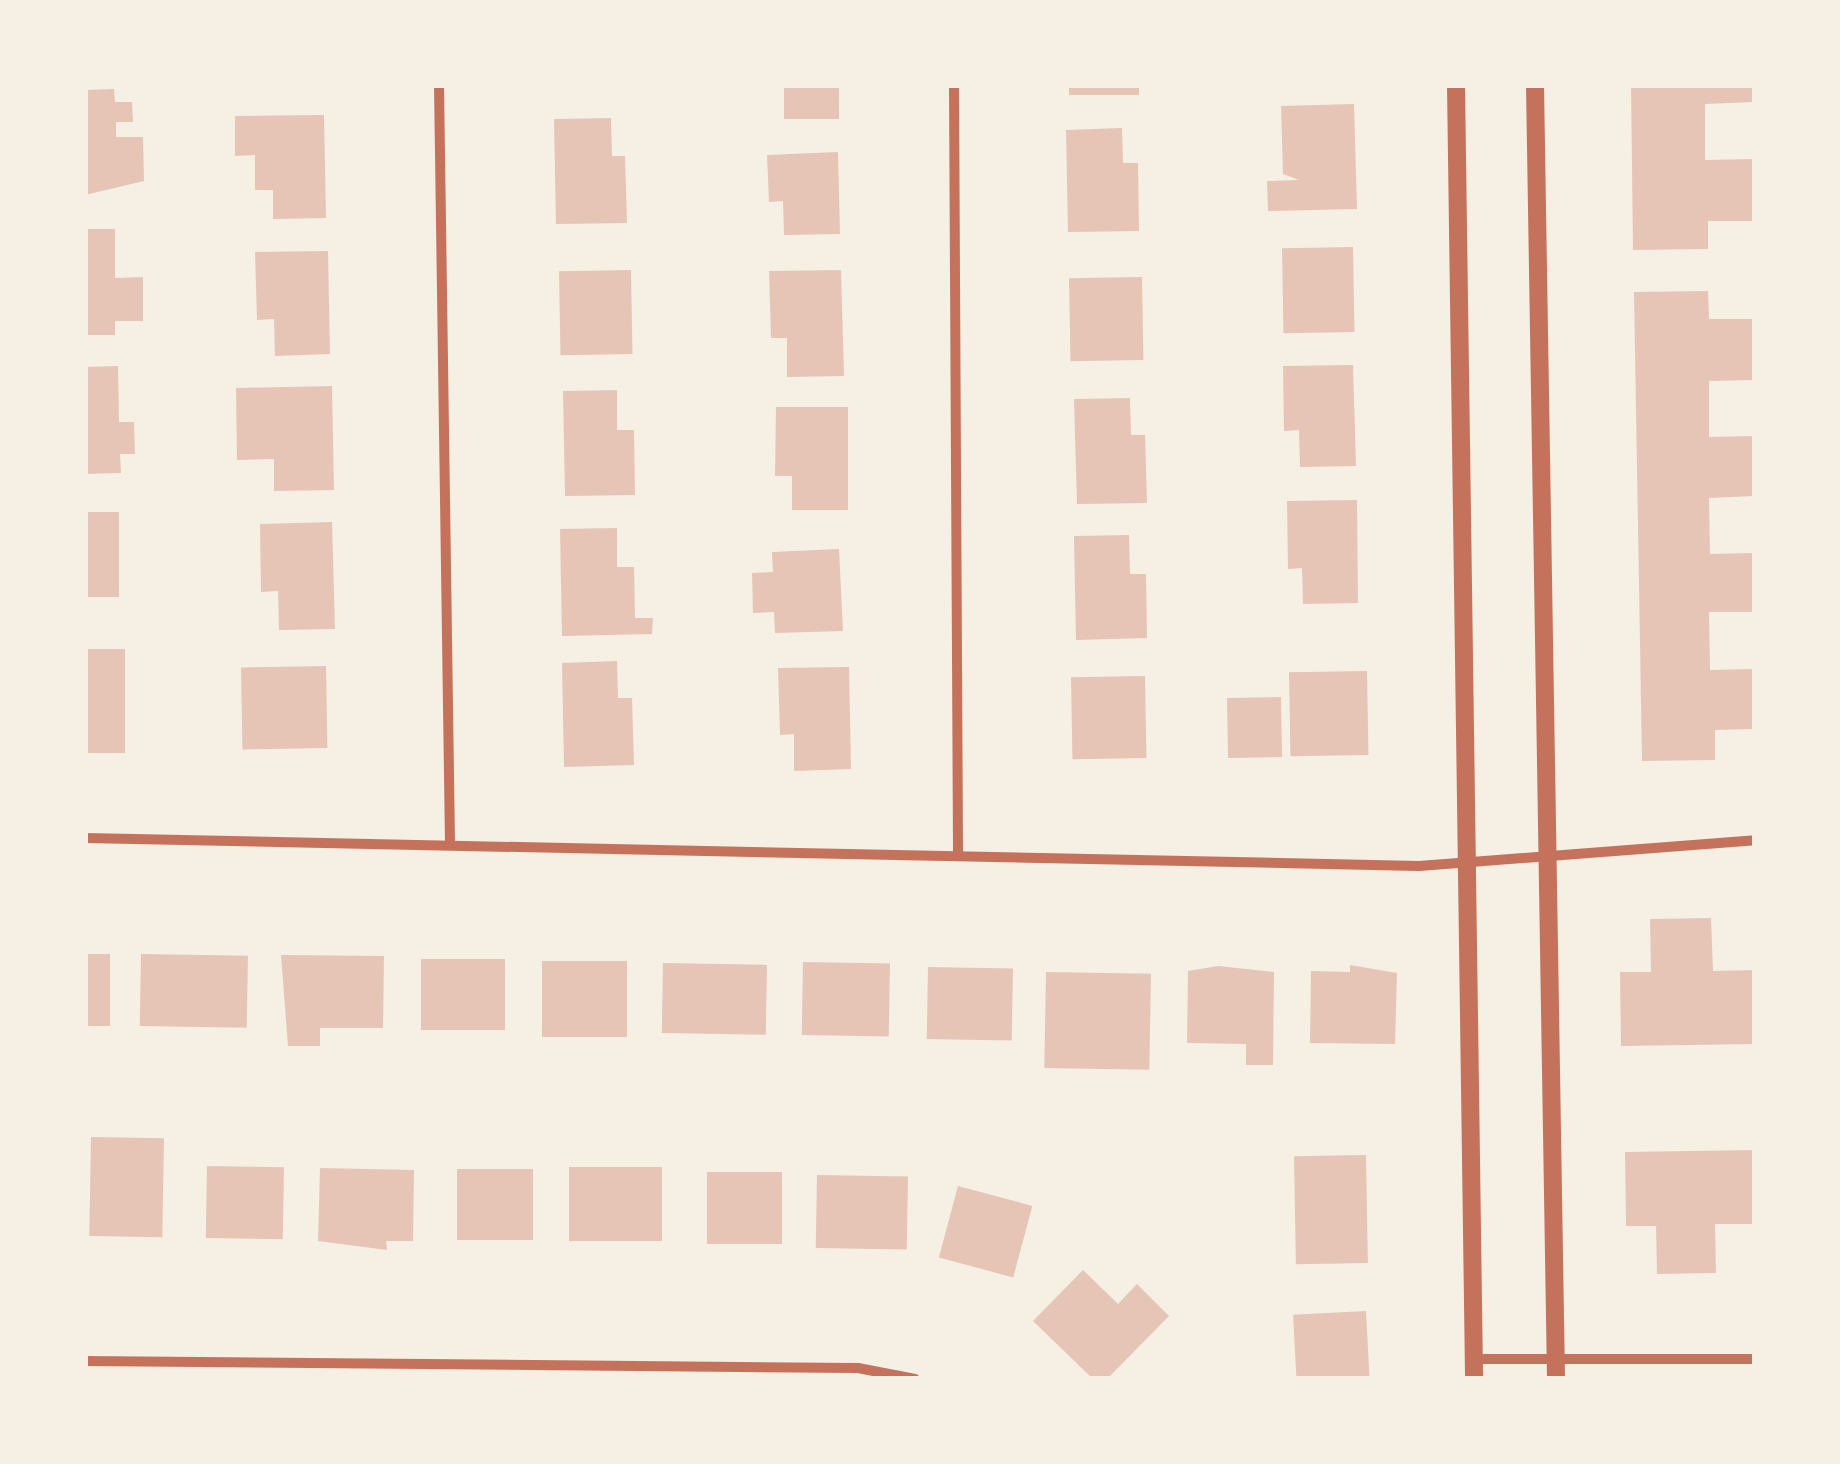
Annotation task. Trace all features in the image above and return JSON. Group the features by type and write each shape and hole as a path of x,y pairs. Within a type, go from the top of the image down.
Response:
{"street":[{"path":"439,85 450,844"},
{"path":"954,85 958,856"},
{"path":"1456,85 1474,1379"},
{"path":"1535,85 1556,1379"},
{"path":"85,838 1466,862 1755,840"},
{"path":"1474,1359 1755,1359"},
{"path":"85,1361 858,1368 915,1379"}],"building":[{"path":"784,85 839,85 839,119 784,119"},
{"path":"1069,85 1139,85 1139,95 1069,95"},
{"path":"1631,85 1755,85 1755,102 1705,104 1705,160 1755,159 1755,221 1708,221 1708,249 1633,250"},
{"path":"114,89 115,102 132,102 133,122 116,122 116,137 143,137 144,181 85,195 85,90"},
{"path":"1354,104 1357,209 1268,211 1267,181 1299,180 1283,174 1281,106"},
{"path":"324,115 326,218 273,219 273,190 255,190 255,155 235,156 235,116"},
{"path":"611,118 612,156 625,156 627,223 556,224 554,119"},
{"path":"1122,128 1123,163 1138,163 1139,231 1068,232 1066,130"},
{"path":"838,152 840,234 784,235 783,201 769,202 767,155"},
{"path":"85,229 115,229 115,278 143,277 143,321 115,321 115,335 85,335"},
{"path":"1353,247 1354,332 1283,333 1282,248"},
{"path":"328,251 330,354 275,356 274,319 257,320 255,252"},
{"path":"631,270 632,354 560,355 559,271"},
{"path":"841,270 844,376 787,377 787,338 771,338 769,271"},
{"path":"1142,277 1143,360 1070,361 1069,278"},
{"path":"1708,291 1709,319 1755,319 1755,380 1709,381 1709,437 1755,436 1755,496 1709,498 1710,554 1755,553 1755,612 1709,612 1710,670 1755,669 1755,729 1715,730 1715,760 1642,761 1634,292"},
{"path":"1353,365 1356,466 1300,467 1299,430 1284,431 1283,366"},
{"path":"118,366 119,422 134,422 135,454 120,454 121,473 85,474 85,367"},
{"path":"332,386 334,490 274,491 274,459 237,460 236,388"},
{"path":"617,390 617,430 634,430 635,495 565,496 563,391"},
{"path":"1130,398 1131,435 1145,435 1147,503 1077,504 1074,399"},
{"path":"776,407 848,407 848,510 792,510 792,476 775,476"},
{"path":"1357,500 1358,603 1303,604 1302,568 1288,569 1287,501"},
{"path":"85,512 119,512 119,597 85,597"},
{"path":"332,522 335,629 279,630 278,591 261,592 260,524"},
{"path":"617,528 617,567 634,567 635,618 653,618 652,634 562,636 560,529"},
{"path":"1129,535 1130,574 1146,574 1147,638 1076,640 1074,536"},
{"path":"839,549 843,631 775,633 774,612 753,613 752,573 773,572 772,552"},
{"path":"85,649 125,649 125,753 85,753"},
{"path":"617,661 618,698 632,698 634,765 564,767 562,663"},
{"path":"326,666 327,748 242,749 241,667"},
{"path":"849,667 851,769 794,771 794,734 780,735 778,668"},
{"path":"1367,671 1368,755 1290,756 1289,672"},
{"path":"1145,676 1146,758 1072,759 1071,677"},
{"path":"1281,697 1282,757 1228,758 1227,698"},
{"path":"1711,918 1713,971 1755,970 1755,1044 1621,1046 1620,972 1651,972 1650,919"},
{"path":"85,954 110,954 110,1026 85,1026"},
{"path":"141,954 248,956 247,1028 140,1026"},
{"path":"281,955 384,956 383,1028 320,1028 320,1046 288,1046"},
{"path":"421,959 505,959 505,1030 421,1030"},
{"path":"542,961 627,961 627,1037 542,1037"},
{"path":"803,962 890,964 889,1037 802,1035"},
{"path":"663,963 767,965 766,1035 662,1033"},
{"path":"1350,965 1397,973 1395,1044 1310,1043 1311,971 1350,972"},
{"path":"1218,966 1274,972 1273,1065 1246,1065 1246,1044 1187,1043 1188,971"},
{"path":"928,967 1013,968 1012,1040 927,1039"},
{"path":"1046,972 1151,974 1149,1070 1044,1068"},
{"path":"91,1137 164,1138 162,1237 89,1236"},
{"path":"1755,1150 1755,1224 1715,1224 1716,1273 1657,1274 1656,1226 1626,1226 1625,1152"},
{"path":"1366,1155 1368,1263 1296,1264 1294,1156"},
{"path":"207,1166 284,1167 283,1239 206,1238"},
{"path":"569,1167 662,1167 662,1241 569,1241"},
{"path":"320,1168 414,1170 413,1241 386,1241 387,1250 318,1241"},
{"path":"457,1169 533,1169 533,1240 457,1240"},
{"path":"707,1172 782,1172 782,1244 707,1244"},
{"path":"817,1175 908,1177 907,1250 816,1248"},
{"path":"958,1186 1032,1206 1013,1277 939,1257"},
{"path":"1083,1270 1118,1304 1137,1284 1169,1316 1107,1379 1093,1379 1033,1321"},
{"path":"1366,1311 1370,1379 1296,1379 1293,1315"}]}
